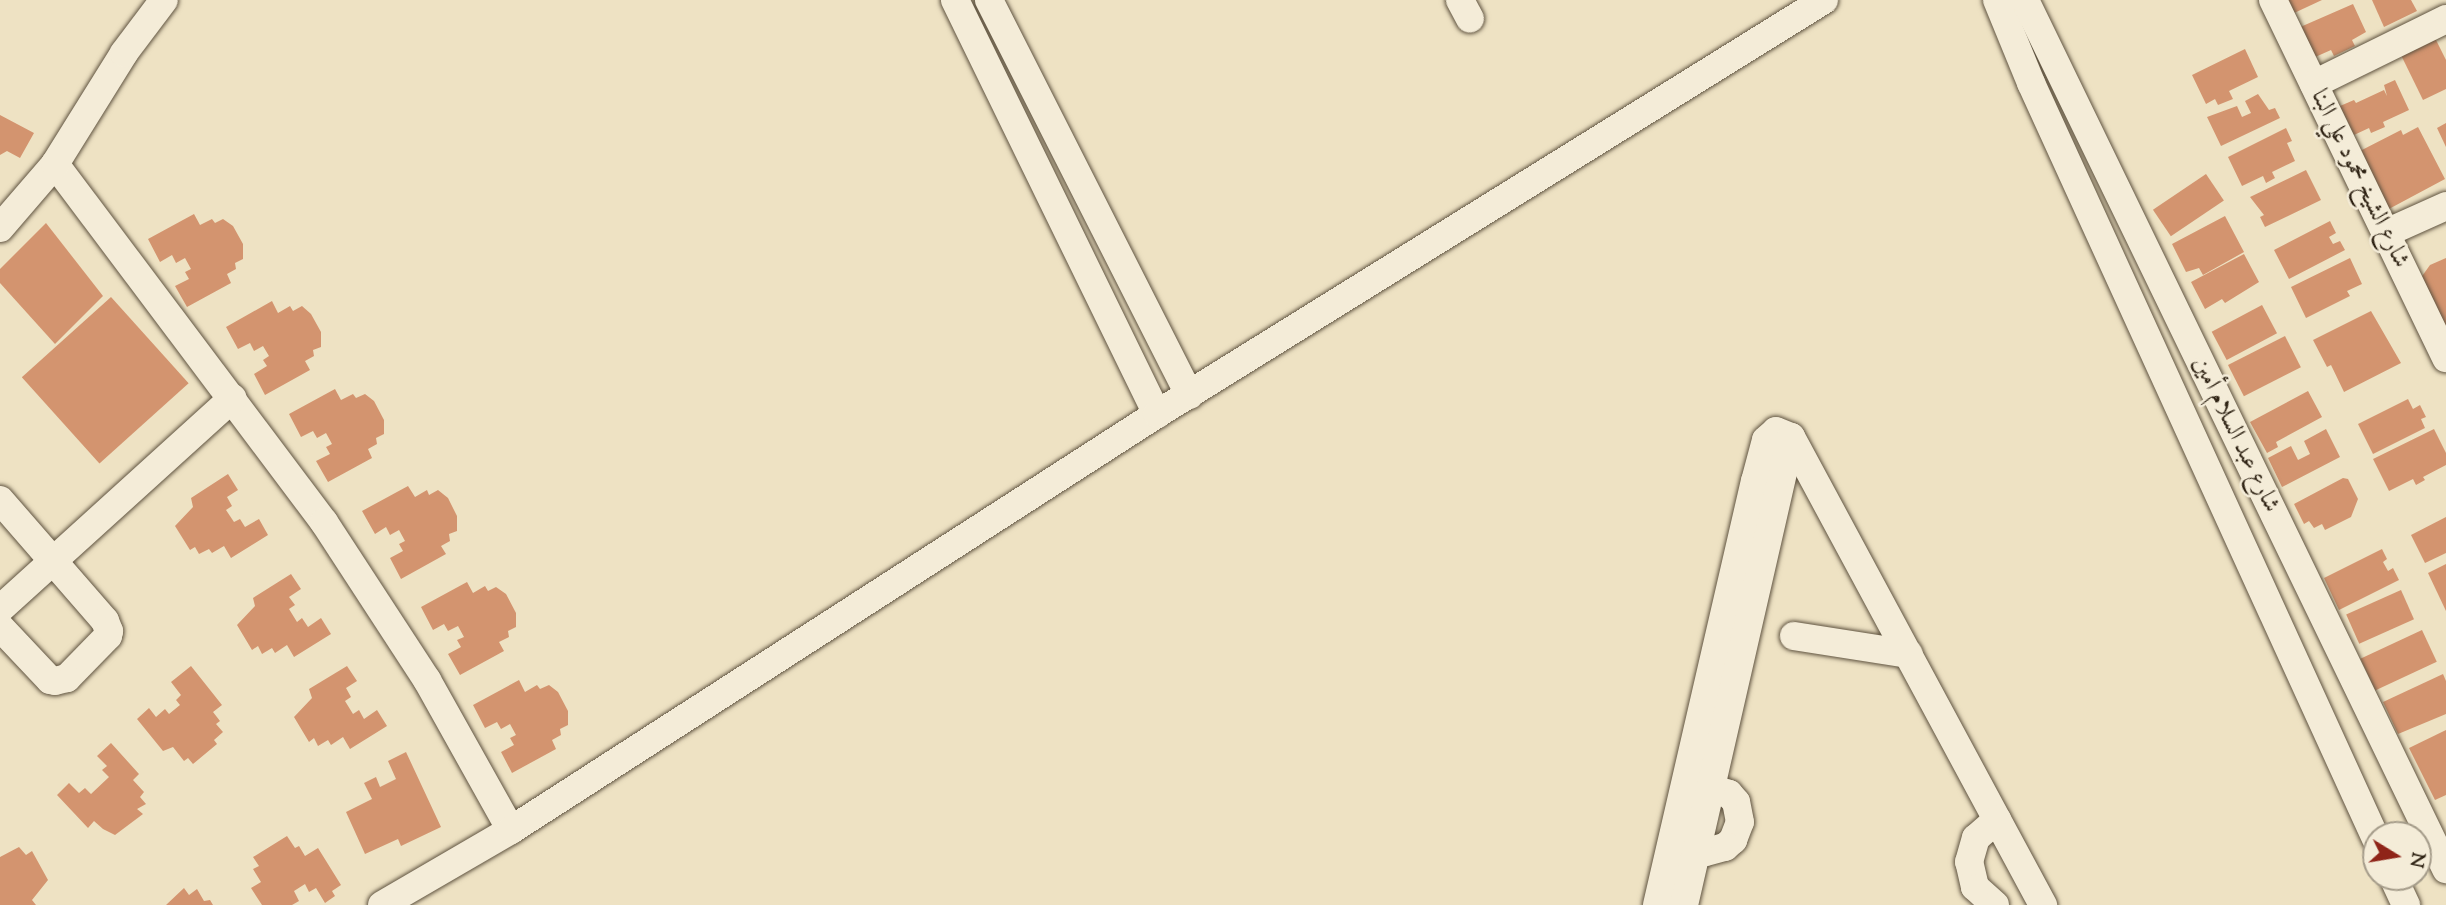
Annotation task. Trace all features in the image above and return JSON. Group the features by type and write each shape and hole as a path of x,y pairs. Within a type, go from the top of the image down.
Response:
{"street":[{"path":"0,228 55,164 124,53 164,0"},
{"path":"955,0 1157,414"},
{"path":"989,0 1189,395"},
{"path":"382,905 511,830 1157,414 1824,0"},
{"name":"شارع عبد السلام أمين","path":"1997,0 2031,83 2368,821"},
{"name":"شارع الشيخ محمود علي البنا","path":"2273,0 2446,358"},
{"name":"شارع عبد السلام أمين","path":"2028,1 2446,869"},
{"path":"2314,84 2446,19"},
{"path":"55,164 324,522 413,659 511,830"},
{"path":"2386,233 2446,206"},
{"path":"0,608 233,398"},
{"path":"1657,905 1684,847 1766,440 1776,431 1791,437 2040,904"},
{"path":"0,500 105,621 108,636 66,678 55,681 50,680 0,627"},
{"path":"1794,636 1909,654"},
{"path":"1684,847 1716,851 1725,847 1738,831 1741,822 1736,802 1729,794 1698,784"},
{"path":"1994,905 1975,887 1969,862 1976,838 1997,820"},
{"path":"1684,847 1684,905"}],"building":[{"path":"2286,0 2322,0 2292,14"},
{"path":"2372,0 2411,0 2417,11 2384,27"},
{"path":"2353,4 2366,32 2352,40 2355,46 2334,56 2331,50 2313,58 2298,28"},
{"path":"2433,34 2446,60 2446,89 2423,100 2399,51"},
{"path":"2245,49 2258,77 2229,91 2233,99 2218,105 2215,99 2206,104 2192,75"},
{"path":"2395,80 2409,110 2383,122 2385,127 2371,133 2369,128 2354,135 2340,106 2354,100 2356,103 2384,90 2387,96 2384,85"},
{"path":"2258,94 2269,110 2275,108 2280,118 2221,146 2207,117 2237,106 2242,117 2251,113 2245,101"},
{"path":"0,115 34,133 20,158 7,151 0,155"},
{"path":"2446,123 2446,147 2437,128"},
{"path":"2418,127 2445,179 2387,210 2358,152 2401,130 2403,135"},
{"path":"2286,128 2292,141 2287,143 2295,161 2272,172 2275,178 2266,183 2263,176 2242,186 2228,157"},
{"path":"2306,170 2321,200 2265,227 2260,217 2264,215 2250,197"},
{"path":"2206,174 2224,201 2171,236 2153,210"},
{"path":"194,214 200,225 212,219 215,223 223,219 233,226 243,244 243,259 235,263 236,269 227,274 231,283 187,307 175,286 189,279 185,272 191,269 185,258 176,263 172,255 160,262 148,239"},
{"path":"2225,216 2244,252 2203,275 2199,268 2186,272 2172,244"},
{"path":"2330,221 2336,233 2329,237 2333,244 2340,241 2345,250 2289,279 2274,250"},
{"path":"46,223 103,296 55,344 0,283 0,269"},
{"path":"2244,254 2259,282 2225,303 2222,299 2205,309 2191,282"},
{"path":"2350,258 2362,284 2347,291 2350,296 2306,318 2291,287"},
{"path":"2446,258 2446,326 2420,279 2430,265"},
{"path":"111,297 189,383 99,464 22,377"},
{"path":"272,301 278,313 290,306 293,311 302,306 311,314 321,332 321,347 313,350 314,356 305,361 310,370 265,395 254,374 267,366 263,360 269,356 263,346 254,351 250,343 238,349 226,327"},
{"path":"2262,305 2277,333 2227,360 2212,332"},
{"path":"2371,311 2401,363 2344,392 2331,365 2327,367 2313,340"},
{"path":"2285,336 2301,367 2244,396 2228,365"},
{"path":"335,389 341,400 353,394 356,398 365,394 374,401 384,420 384,434 376,438 377,444 368,449 372,458 328,482 316,461 330,454 326,447 332,444 326,433 317,438 313,431 301,437 289,414"},
{"path":"2308,391 2322,417 2276,442 2278,447 2267,453 2250,422"},
{"path":"2408,399 2413,409 2420,405 2426,417 2421,419 2425,428 2373,454 2358,424"},
{"path":"2326,429 2340,457 2282,487 2268,458 2291,446 2298,460 2310,454 2304,441"},
{"path":"2434,429 2446,453 2446,465 2423,477 2425,480 2416,485 2413,479 2389,491 2373,459"},
{"path":"228,474 238,490 227,497 232,506 226,510 234,522 240,519 245,527 259,519 268,535 231,558 224,546 212,553 209,549 199,554 195,547 190,550 175,526 193,507 191,498"},
{"path":"2343,478 2348,479 2358,499 2351,517 2325,530 2322,524 2314,528 2309,521 2304,524 2294,504"},
{"path":"408,486 415,497 427,490 429,495 438,490 448,498 457,516 457,531 449,534 450,541 441,546 446,554 401,579 390,558 403,551 399,544 405,541 399,530 390,535 386,527 375,534 362,511"},
{"path":"2446,517 2446,553 2425,563 2411,535"},
{"path":"2382,549 2387,559 2383,562 2388,571 2393,568 2399,580 2339,610 2324,578"},
{"path":"2446,564 2446,611 2428,573"},
{"path":"291,574 301,589 289,597 295,605 289,609 297,622 302,618 308,627 321,618 331,634 294,657 287,645 275,653 272,648 262,654 258,646 252,650 237,625 255,606 253,598"},
{"path":"467,582 473,593 485,586 488,591 496,587 506,594 516,613 516,627 508,631 509,637 499,642 504,651 460,675 448,654 461,647 457,640 464,637 458,626 448,631 444,624 433,630 421,607"},
{"path":"2401,590 2414,619 2359,644 2346,614"},
{"path":"2422,630 2437,662 2375,690 2360,659"},
{"path":"191,666 222,705 213,712 220,721 216,724 223,732 214,740 217,744 193,764 188,758 184,761 173,747 163,751 137,719 149,708 156,717 165,709 169,714 180,705 176,700 181,695 171,682"},
{"path":"347,666 357,681 346,688 351,697 345,701 353,714 359,710 364,719 377,710 387,726 350,749 343,737 331,745 328,740 318,746 314,738 309,742 294,717 312,698 309,689"},
{"path":"2443,674 2446,681 2446,714 2398,734 2383,702"},
{"path":"519,680 525,692 537,685 540,689 549,685 558,692 568,711 568,725 560,729 561,735 552,740 556,749 512,773 501,752 514,745 510,738 516,735 510,724 501,729 497,722 485,728 473,705"},
{"path":"2446,730 2446,795 2435,800 2409,748"},
{"path":"111,743 139,774 133,780 144,792 140,797 146,804 137,809 143,814 115,835 94,821 88,828 57,795 69,783 79,793 85,788 91,794 109,777 102,770 107,766 97,756"},
{"path":"406,752 441,827 401,846 398,839 365,854 346,812 372,799 364,783 376,777 380,787 396,779 388,761"},
{"path":"287,836 295,848 299,846 305,856 318,848 341,885 332,891 335,896 325,903 316,888 309,892 305,884 294,891 299,901 292,905 262,905 251,888 261,882 253,869 259,866 253,857"},
{"path":"19,847 26,855 32,851 48,880 32,900 36,905 0,905 0,857"},
{"path":"184,888 189,895 197,889 204,901 210,900 213,905 166,905"}]}
